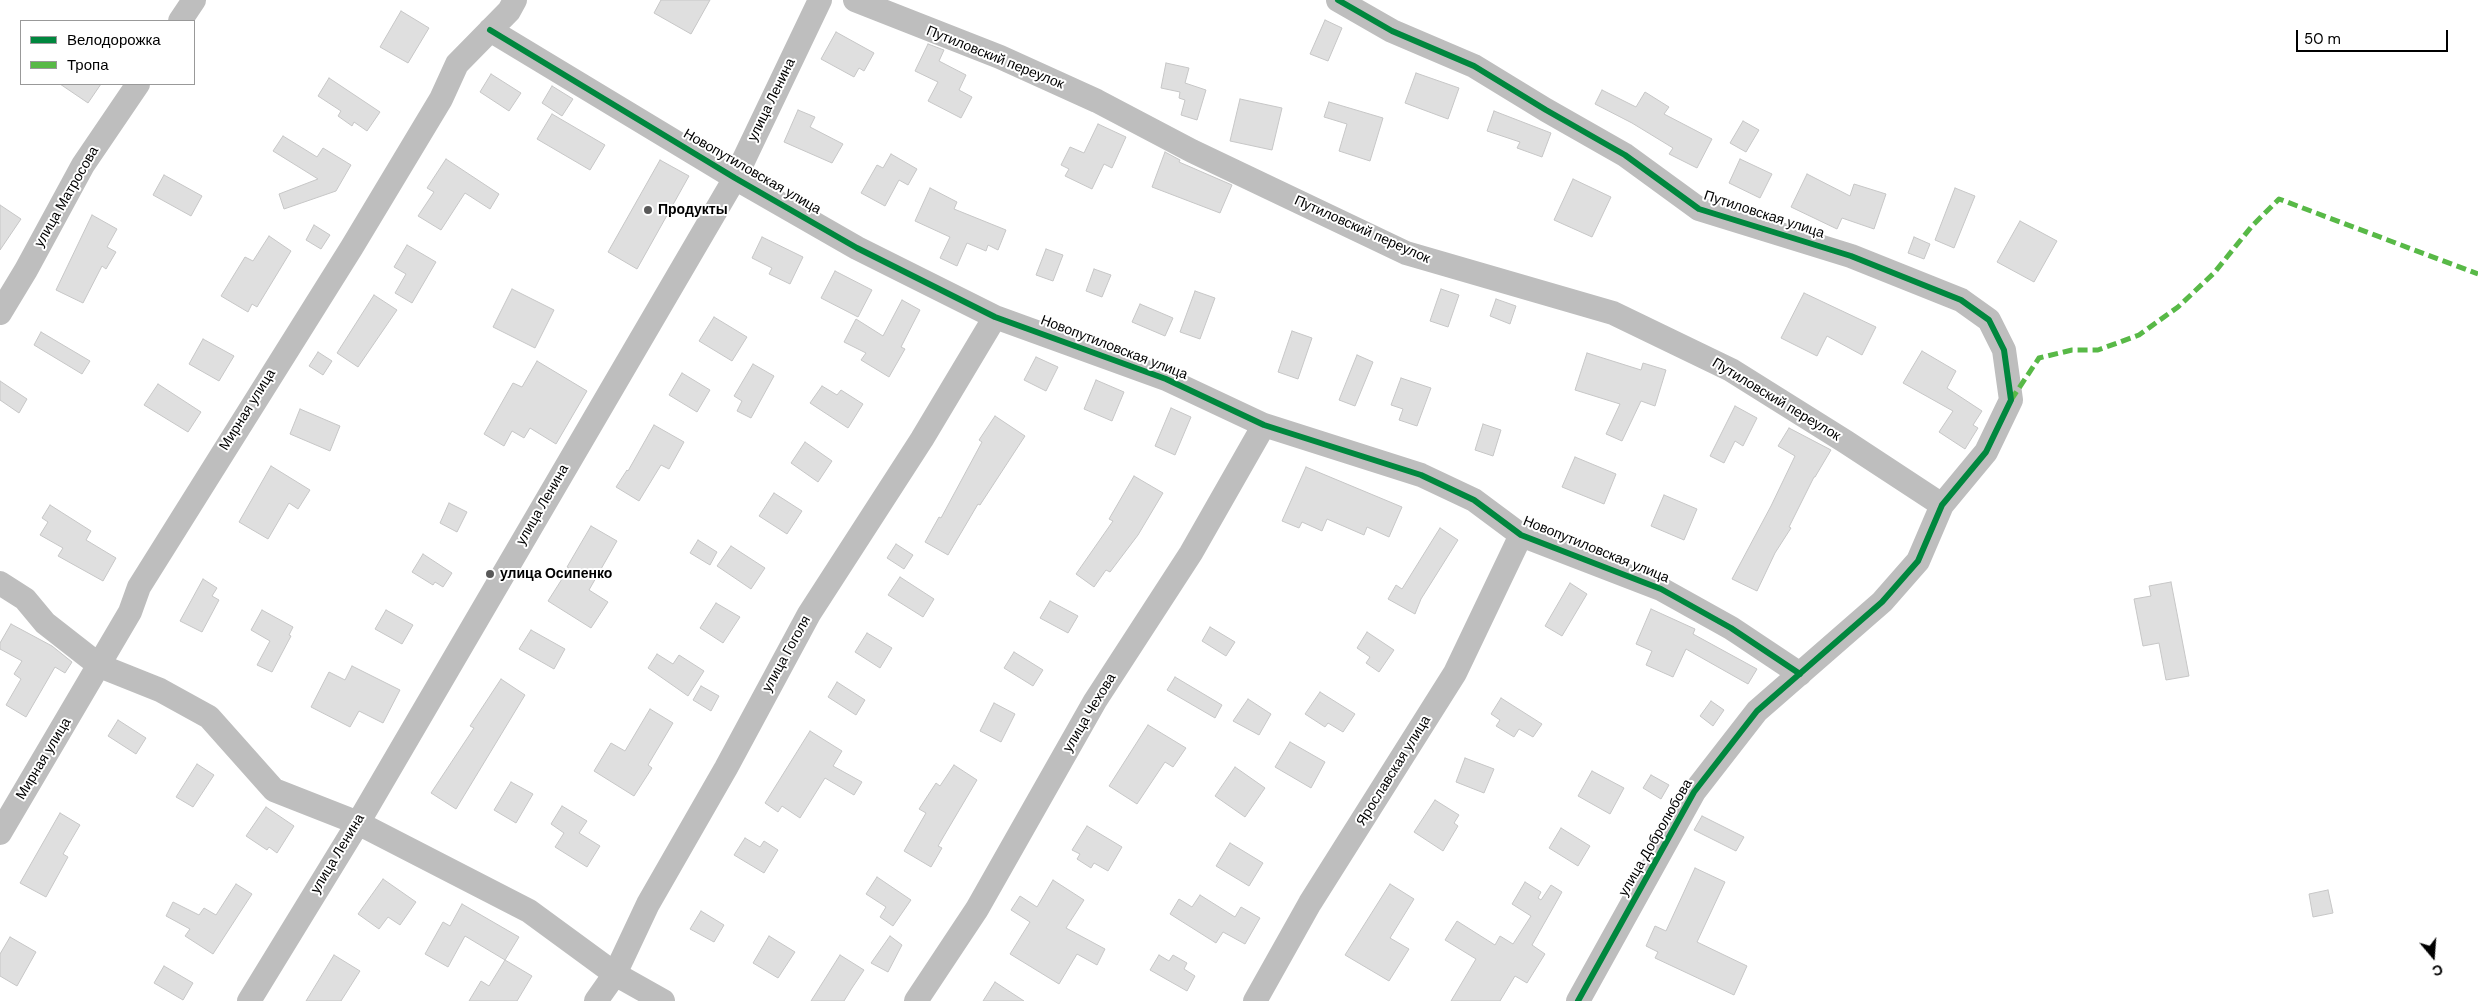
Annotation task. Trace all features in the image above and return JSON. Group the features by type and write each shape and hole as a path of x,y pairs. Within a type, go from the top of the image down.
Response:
{"street":[{"path":"181,20 194,0"},
{"name":"Мирная улица","path":"0,833 100,666 130,612 139,587 352,247 441,100 457,64 509,11 515,0"},
{"name":"улица Ленина","path":"249,1001 358,822 735,178 820,0"},
{"name":"Путиловский переулок","path":"855,0 1000,57 1097,101 1192,151 1406,253 1613,313 1731,370 1942,505"},
{"name":"Путиловская улица","path":"1338,0 1392,31 1474,66 1546,110 1626,155 1700,209 1850,256 1961,300 1989,320 2004,350 2011,400"},
{"name":"Новопутиловская улица","path":"490,30 735,178 857,248 995,316 1166,379 1264,426 1420,475 1474,500 1521,535 1661,589 1731,628 1800,674"},
{"name":"улица Матросова","path":"0,313 26,270 83,165 137,85"},
{"name":"улица Гоголя","path":"596,1001 615,974 648,904 726,768 809,614 922,439 995,316"},
{"name":"улица Добролюбова","path":"1578,1001 1694,792 1757,711 1882,602 1918,561 1942,505 1986,452 2011,400"},
{"name":"улица Чехова","path":"916,1001 977,909 1095,701 1191,553 1264,426"},
{"name":"Ярославская улица","path":"1255,1001 1310,903 1455,673 1521,535"},
{"path":"0,583 25,599 45,622 100,666 160,690 209,717 274,790 358,822 529,911 615,974 663,1001"}],"building":[{"path":"661,0 710,0 691,34 654,13"},
{"path":"401,11 429,28 408,63 380,47"},
{"path":"1325,20 1342,28 1328,61 1310,54"},
{"path":"836,32 874,53 864,71 859,68 854,77 821,59"},
{"path":"928,44 944,50 939,61 966,75 959,90 972,97 961,118 928,101 938,82 915,71"},
{"path":"1166,63 1189,68 1185,83 1206,90 1197,120 1181,115 1185,100 1179,98 1180,92 1161,88"},
{"path":"1416,73 1459,88 1448,119 1405,103"},
{"path":"491,74 521,93 509,111 480,92"},
{"path":"329,78 380,112 367,131 354,122 352,126 338,116 341,111 318,96"},
{"path":"61,85 100,85 88,103"},
{"path":"552,86 573,99 562,116 542,103"},
{"path":"1602,90 1636,107 1645,92 1669,107 1664,114 1712,139 1697,168 1669,154 1673,148 1632,123 1595,104"},
{"path":"1240,99 1282,108 1272,150 1230,141"},
{"path":"1329,102 1383,118 1370,161 1339,151 1347,124 1324,117"},
{"path":"798,110 815,117 810,127 843,144 832,163 784,142"},
{"path":"1494,111 1551,133 1542,157 1517,148 1520,142 1487,131"},
{"path":"552,114 605,145 590,170 537,139"},
{"path":"1743,121 1759,130 1746,152 1730,143"},
{"path":"1098,124 1126,137 1112,168 1104,164 1092,189 1065,176 1069,169 1061,165 1070,147 1084,153"},
{"path":"283,136 317,157 323,148 351,165 336,191 284,209 279,194 318,179 273,151"},
{"path":"1165,152 1180,160 1179,162 1232,185 1220,213 1152,187"},
{"path":"891,154 917,169 908,185 899,180 885,206 861,193 877,165 883,168"},
{"path":"446,159 499,194 490,209 465,193 441,230 418,216 434,192 427,188"},
{"path":"1740,159 1772,174 1760,198 1729,183"},
{"path":"660,160 689,176 637,269 608,252"},
{"path":"1807,174 1850,196 1854,184 1886,194 1874,229 1842,218 1837,229 1791,207"},
{"path":"164,175 202,196 191,216 153,195"},
{"path":"1573,179 1611,197 1592,237 1554,220"},
{"path":"930,188 957,202 954,209 1006,230 998,250 988,245 986,251 967,243 957,266 940,258 950,237 915,221"},
{"path":"1955,188 1975,196 1954,248 1935,240"},
{"path":"0,205 21,219 0,250"},
{"path":"92,215 117,229 107,247 116,252 106,269 102,266 83,303 56,290"},
{"path":"2020,221 2057,241 2034,282 1997,262"},
{"path":"314,225 330,235 321,249 306,240"},
{"path":"269,236 291,251 257,307 252,304 248,312 221,296 245,257 253,261"},
{"path":"762,237 803,257 790,284 769,274 772,268 752,258"},
{"path":"1914,237 1930,244 1924,259 1908,253"},
{"path":"407,245 436,262 412,303 395,293 406,274 394,267"},
{"path":"1046,249 1063,255 1053,281 1036,275"},
{"path":"1094,269 1111,275 1102,297 1086,291"},
{"path":"835,271 872,290 858,317 821,298"},
{"path":"512,289 554,310 535,348 493,327"},
{"path":"1441,289 1459,295 1448,327 1430,321"},
{"path":"1195,291 1215,298 1200,339 1180,332"},
{"path":"1804,293 1876,327 1862,355 1827,336 1817,356 1781,338"},
{"path":"374,295 397,310 358,367 337,353"},
{"path":"1496,299 1516,306 1510,324 1490,316"},
{"path":"902,300 920,310 901,347 905,349 889,377 861,360 866,353 844,342 856,319 883,336"},
{"path":"1140,304 1173,318 1165,336 1132,322"},
{"path":"714,317 747,337 732,361 699,341"},
{"path":"1292,331 1312,338 1298,379 1278,372"},
{"path":"41,332 90,361 82,374 34,345"},
{"path":"203,339 234,356 219,381 189,364"},
{"path":"1922,351 1956,371 1947,388 1982,411 1973,425 1978,428 1965,449 1939,432 1953,411 1903,383"},
{"path":"318,352 332,361 323,375 309,366"},
{"path":"1587,353 1641,370 1643,363 1666,370 1655,406 1641,401 1622,441 1606,434 1620,404 1575,390"},
{"path":"1357,355 1373,362 1355,406 1339,400"},
{"path":"1036,357 1058,367 1046,391 1024,380"},
{"path":"537,361 587,391 556,444 530,428 524,438 512,431 504,446 484,434 513,383 522,387"},
{"path":"753,364 774,376 751,418 737,411 742,401 734,396"},
{"path":"682,373 710,390 697,412 669,395"},
{"path":"1401,378 1431,388 1417,426 1399,420 1403,409 1391,405"},
{"path":"1096,380 1124,392 1112,421 1084,409"},
{"path":"0,381 27,399 19,413 0,400"},
{"path":"158,384 201,412 188,432 144,405"},
{"path":"822,386 837,395 841,390 863,404 848,428 810,403"},
{"path":"1735,406 1757,418 1743,446 1735,441 1724,463 1710,456"},
{"path":"1171,408 1191,417 1175,455 1155,446"},
{"path":"300,409 340,426 330,451 290,434"},
{"path":"995,416 1025,436 980,505 978,504 948,555 925,542 939,517 941,518 982,442 979,440"},
{"path":"1483,424 1501,430 1493,456 1475,450"},
{"path":"654,425 684,442 669,469 661,465 639,501 616,487 628,471"},
{"path":"1789,428 1831,450 1814,477 1789,527 1791,528 1775,553 1757,591 1732,579 1795,456 1778,446"},
{"path":"805,442 832,461 818,482 791,463"},
{"path":"1575,457 1616,474 1604,504 1562,487"},
{"path":"271,466 310,490 298,509 289,503 268,539 239,522"},
{"path":"1306,467 1402,507 1389,537 1367,527 1364,535 1327,519 1322,531 1302,522 1299,528 1282,521"},
{"path":"1134,476 1163,493 1138,535 1110,572 1106,570 1094,587 1076,574 1113,521 1109,519"},
{"path":"774,493 802,511 787,534 759,516"},
{"path":"1664,495 1697,509 1684,540 1651,526"},
{"path":"449,503 467,512 457,532 440,523"},
{"path":"50,505 91,531 86,540 116,558 103,581 58,556 63,548 40,535 48,522 42,518"},
{"path":"591,526 617,541 589,590 608,602 591,628 548,601 569,568 567,567"},
{"path":"1440,528 1458,540 1421,599 1415,614 1388,599 1396,585 1402,589"},
{"path":"698,540 717,552 710,565 690,553"},
{"path":"896,544 913,555 904,569 887,558"},
{"path":"731,546 765,568 751,589 717,566"},
{"path":"423,554 452,573 443,587 435,582 433,585 412,572"},
{"path":"900,577 934,599 923,617 888,595"},
{"path":"203,579 217,588 212,596 219,600 202,632 180,621"},
{"path":"2171,582 2189,676 2166,680 2159,643 2143,646 2134,599 2151,596 2149,586"},
{"path":"1570,583 1587,594 1562,636 1545,626"},
{"path":"1050,601 1078,616 1068,633 1040,618"},
{"path":"716,603 740,617 723,643 700,628"},
{"path":"1651,609 1695,629 1693,634 1757,669 1748,684 1686,649 1673,677 1646,665 1652,651 1636,644"},
{"path":"262,610 293,627 289,635 291,636 272,672 257,665 270,641 251,630"},
{"path":"386,610 413,625 402,644 375,629"},
{"path":"11,624 52,646 72,662 65,673 55,667 26,717 6,705 21,679 14,674 22,661 0,649 0,643"},
{"path":"1210,627 1235,642 1226,656 1202,641"},
{"path":"531,630 565,649 554,669 519,649"},
{"path":"1367,632 1394,650 1379,672 1366,663 1370,657 1357,648"},
{"path":"867,633 892,648 880,668 855,652"},
{"path":"1014,652 1043,670 1033,686 1004,668"},
{"path":"657,654 673,664 679,655 704,671 688,696 648,668"},
{"path":"352,666 400,690 383,723 359,711 350,727 311,707 329,672 345,680"},
{"path":"1175,677 1222,705 1215,718 1167,690"},
{"path":"501,679 525,695 456,809 431,793 474,728 470,726"},
{"path":"837,682 865,700 856,715 828,697"},
{"path":"701,686 719,696 711,711 693,700"},
{"path":"1320,692 1355,714 1343,732 1328,723 1325,727 1305,714"},
{"path":"1501,698 1542,724 1533,737 1519,729 1514,737 1496,726 1500,720 1491,714"},
{"path":"1248,699 1271,714 1259,735 1233,721"},
{"path":"1711,701 1724,710 1713,726 1700,716"},
{"path":"994,703 1015,714 1001,742 980,731"},
{"path":"650,709 673,723 648,765 652,768 634,796 594,771 611,743 625,751"},
{"path":"118,720 146,738 136,754 108,736"},
{"path":"1148,725 1186,748 1173,767 1165,762 1137,804 1109,786"},
{"path":"810,731 842,751 833,766 862,782 854,795 825,778 800,818 782,806 778,812 765,803"},
{"path":"1290,742 1325,762 1311,788 1275,767"},
{"path":"1465,758 1494,769 1484,793 1456,782"},
{"path":"197,764 214,775 193,807 176,797"},
{"path":"954,765 977,780 938,846 942,848 931,867 904,851 926,813 919,809 936,783 940,786"},
{"path":"1235,767 1265,788 1245,817 1215,796"},
{"path":"1592,771 1624,788 1610,814 1578,796"},
{"path":"1651,775 1669,785 1661,799 1643,788"},
{"path":"511,782 533,794 516,823 494,810"},
{"path":"1435,800 1459,815 1454,823 1458,826 1443,851 1414,832"},
{"path":"562,806 587,821 579,833 600,846 587,867 555,847 564,833 551,824"},
{"path":"266,807 294,826 277,853 269,847 267,850 246,836"},
{"path":"60,813 80,825 63,854 68,857 46,897 20,883"},
{"path":"1702,816 1744,837 1736,851 1694,830"},
{"path":"1087,826 1122,847 1108,871 1094,863 1091,868 1077,859 1080,854 1072,850"},
{"path":"1561,828 1590,846 1578,866 1549,848"},
{"path":"745,838 760,847 764,841 778,850 764,873 734,855"},
{"path":"1230,843 1263,863 1249,886 1216,866"},
{"path":"1695,868 1725,882 1697,942 1747,966 1734,995 1655,958 1658,952 1646,946 1655,926 1666,931"},
{"path":"877,877 911,900 893,926 880,917 886,907 866,894"},
{"path":"383,879 416,902 400,925 388,917 379,929 358,914"},
{"path":"1053,880 1084,900 1066,928 1105,949 1097,965 1077,954 1059,984 1010,954 1030,922 1011,910 1020,896 1037,907"},
{"path":"1525,882 1541,892 1538,898 1541,900 1551,885 1562,892 1532,945 1545,954 1527,983 1515,976 1500,1001 1451,1001 1476,959 1445,940 1457,921 1495,945 1500,936 1513,944 1531,916 1512,904"},
{"path":"236,884 252,894 213,954 185,936 190,929 166,916 173,902 199,915 204,908 216,915"},
{"path":"1390,884 1414,899 1390,938 1409,949 1389,981 1345,955"},
{"path":"2328,890 2333,913 2313,917 2309,894"},
{"path":"1200,895 1235,917 1241,907 1260,918 1245,944 1223,932 1216,943 1170,914 1179,899 1192,907"},
{"path":"462,904 519,937 505,960 465,936 448,967 425,954 443,922 450,926"},
{"path":"701,911 724,925 714,942 690,929"},
{"path":"769,936 795,952 778,978 753,963"},
{"path":"890,936 902,945 888,972 871,963"},
{"path":"10,937 36,952 17,986 0,976 0,954"},
{"path":"334,955 360,971 341,1001 306,1001"},
{"path":"840,955 864,970 844,1001 811,1001"},
{"path":"1159,955 1169,961 1173,955 1187,963 1184,969 1195,976 1187,991 1150,970"},
{"path":"505,960 532,976 517,1001 469,1001 481,981 489,986"},
{"path":"164,966 193,983 183,1000 154,983"},
{"path":"995,982 1024,1001 983,1001"}],"marked path":[{"path":"2011,400 2039,358 2072,350 2098,350 2139,335 2178,307 2214,273 2252,226 2279,199 2478,274"}],"cycle path":[{"path":"1338,0 1392,31 1474,66 1625,155 1699,209 1851,256 1961,300 1989,320 2004,350 2011,400 1986,452 1942,505 1918,561 1882,602 1757,711 1694,792 1578,1001"},
{"path":"490,30 735,178 857,248 995,317 1166,379 1264,425 1421,475 1474,500 1521,535 1661,589 1731,628 1800,674"}],"place":[{"name":"Продукты","path":"648,210"},
{"name":"улица Осипенко","path":"490,574"}]}
